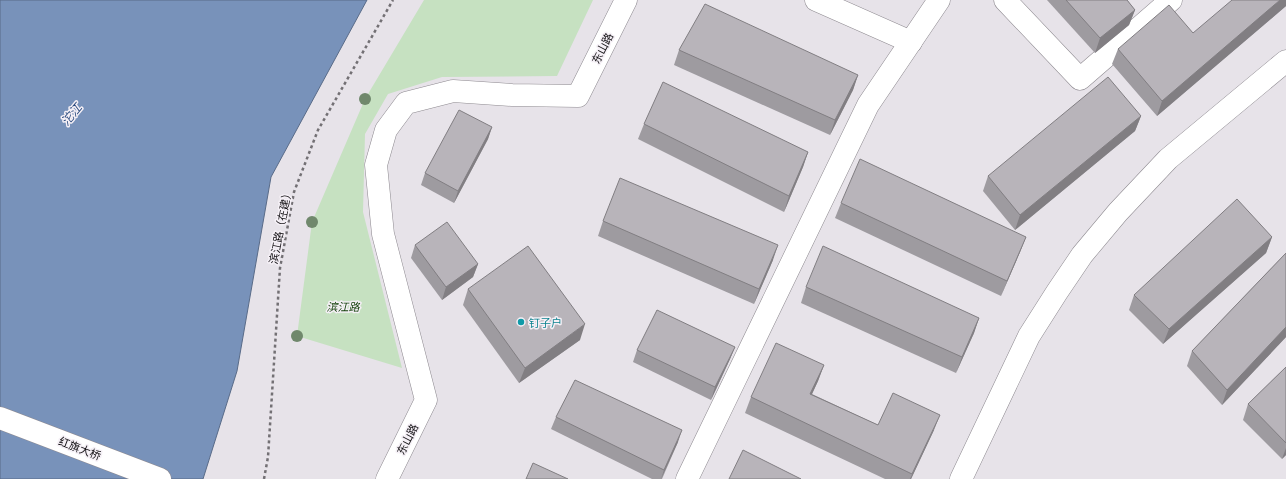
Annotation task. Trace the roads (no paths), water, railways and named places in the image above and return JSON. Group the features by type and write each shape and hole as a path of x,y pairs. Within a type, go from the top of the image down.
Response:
{"street":[{"name":"东山路","path":"387,479 426,400 383,234 376,165 386,130 406,103 453,91 512,95 578,96 626,0"},
{"path":"816,0 911,42"},
{"path":"687,479 868,105 939,0"},
{"path":"1005,0 1080,79 1171,0"},
{"path":"961,479 1029,336 1082,255 1118,212 1168,159 1286,61"},
{"name":"红旗大桥","path":"0,418 160,479"}],"water":[{"name":"沱江","path":"0,0 367,0 271,177 237,371 203,479 0,479"}],"place":[{"name":"钉子户","path":"521,322"}],"park label":[{"name":"滨江路","path":"343,306"}]}
